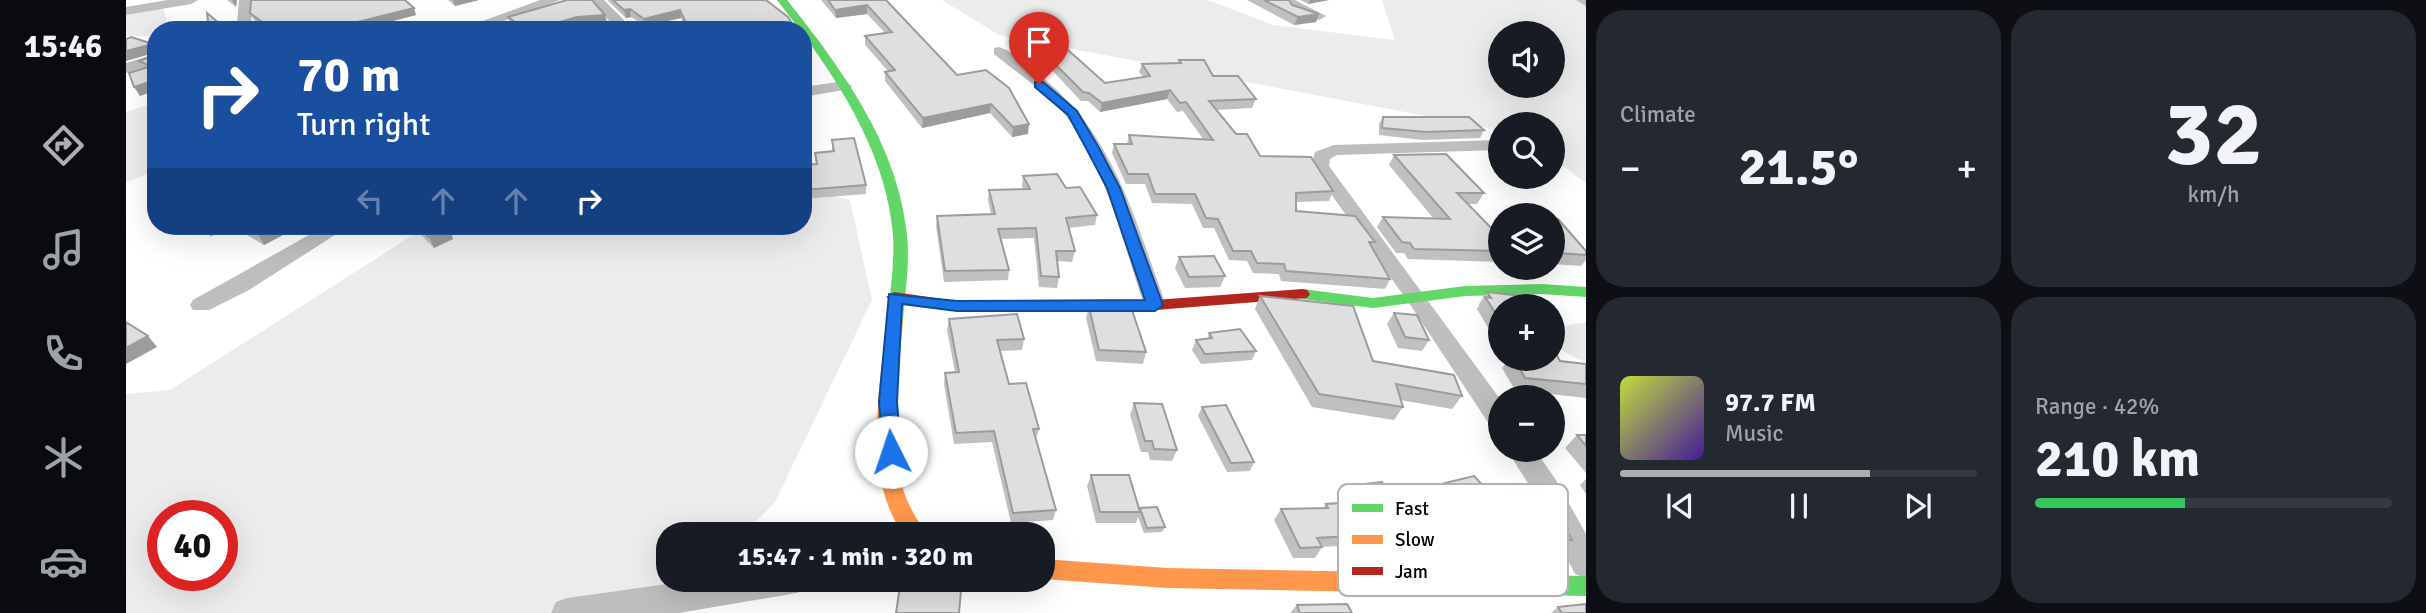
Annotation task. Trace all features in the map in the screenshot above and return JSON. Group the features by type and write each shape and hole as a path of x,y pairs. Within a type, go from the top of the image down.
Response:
{"street":[{"path":"126,11 191,0"},
{"path":"244,21 246,0"},
{"path":"491,21 553,0"},
{"path":"597,0 617,21"},
{"path":"782,0 800,21"},
{"path":"1288,0 1296,8 1319,16"},
{"path":"466,13 478,21"},
{"path":"812,38 844,86 875,146 896,215 900,236 888,402 895,503 907,522"},
{"path":"999,51 1059,101 1082,128 1113,188 1155,305"},
{"path":"126,68 147,61"},
{"path":"812,91 844,86"},
{"path":"1488,145 1335,150 1321,156 1320,166 1418,299 1488,401"},
{"path":"201,305 241,285 324,235"},
{"path":"894,297 957,306 1155,305 1293,293 1373,303 1465,291 1542,289 1586,292"},
{"path":"1528,462 1543,484"},
{"path":"1568,530 1586,564"},
{"path":"1055,570 1167,578 1338,581"},
{"path":"1568,586 1586,586"},
{"path":"567,613 611,609 716,592"}],"shaded area":[{"path":"942,0 1208,0 1273,25 1395,40 1382,0 1579,0 1586,4 1586,183 1565,168 1565,112 1488,112 1488,128 999,35"},
{"path":"163,8 167,21 147,21 147,36 126,36 126,15"},
{"path":"147,105 147,174 126,183 126,112"},
{"path":"812,190 850,200 872,300 775,502 756,522 656,522 656,592 686,592 670,609 672,613 126,613 126,394 170,390 413,235 812,235"},
{"path":"1586,322 1586,363 1565,352 1565,326"}],"building":[{"path":"251,0 405,0 414,8 362,21 261,21 250,13"},
{"path":"567,0 592,0 605,15 563,21 514,21 508,17"},
{"path":"613,0 766,0 790,21 685,21 680,10 644,19 630,9 624,10"},
{"path":"828,0 886,0 957,75 986,70 1009,88 1029,124 1013,127 991,104 923,118 885,72 895,70 865,36 892,32 867,5 835,10"},
{"path":"1264,0 1289,0 1292,5 1319,14 1298,17"},
{"path":"207,13 216,21 208,21"},
{"path":"1036,31 1052,43 1059,42 1105,83 1150,76 1142,64 1181,63 1179,60 1204,60 1213,76 1238,76 1256,99 1209,101 1236,134 1247,134 1260,156 1311,157 1333,191 1296,193 1296,211 1355,216 1375,242 1369,242 1390,279 1286,271 1284,264 1257,263 1251,251 1233,251 1218,219 1206,218 1195,194 1155,194 1148,174 1128,174 1114,144 1132,144 1129,135 1213,140 1186,102 1180,103 1170,90 1102,103 1089,93 1083,92 1049,58 1015,36"},
{"path":"131,37 147,42 147,46 126,51 126,39"},
{"path":"147,67 147,83 134,87 129,73"},
{"path":"1383,117 1469,117 1484,130 1426,132 1382,128"},
{"path":"854,138 866,185 812,189 812,164 817,164 815,153 834,151 832,140"},
{"path":"1446,154 1484,193 1457,193 1488,225 1488,251 1414,249 1410,243 1402,242 1383,217 1450,219 1394,155"},
{"path":"1057,174 1066,188 1080,187 1097,215 1066,218 1075,251 1056,251 1059,277 1041,276 1036,228 998,229 1009,270 945,271 937,216 995,214 989,190 1030,189 1023,176"},
{"path":"1565,227 1586,251 1586,255 1565,253"},
{"path":"1214,256 1225,276 1189,277 1179,257"},
{"path":"1260,296 1353,306 1373,361 1454,375 1462,396 1396,384 1403,407 1319,394"},
{"path":"1089,307 1131,307 1146,352 1099,350"},
{"path":"1394,313 1417,315 1429,340 1405,337"},
{"path":"1017,314 1024,339 997,340 1009,384 1026,383 1039,429 1033,429 1056,510 1013,513 994,431 956,433 945,373 959,372 949,319"},
{"path":"126,322 148,336 126,348"},
{"path":"1240,329 1256,351 1205,354 1196,340 1212,338 1209,333"},
{"path":"1565,362 1586,364 1586,384 1525,378 1521,371 1565,371"},
{"path":"1134,403 1162,404 1177,450 1154,449 1152,441 1145,441"},
{"path":"1226,405 1254,462 1231,463 1202,407"},
{"path":"1577,435 1586,435 1586,446"},
{"path":"1091,475 1129,475 1140,512 1100,512"},
{"path":"1474,476 1481,484 1442,484"},
{"path":"1338,503 1338,537 1317,538 1322,547 1300,548 1281,509 1328,508 1326,504"},
{"path":"1157,507 1165,527 1147,528 1140,508"},
{"path":"899,592 961,592 959,613 896,613"},
{"path":"1347,604 1352,613 1300,613 1297,605"},
{"path":"1586,604 1586,613 1562,613 1558,607"}],"traffic: fast":[{"path":"782,0 798,21"},
{"path":"812,39 859,110 886,171 900,235 895,321"},
{"path":"1302,294 1373,303 1465,291 1542,289 1586,292"},
{"path":"1568,586 1586,586"}],"traffic: slow":[{"path":"895,321 887,444 893,491 906,522"},
{"path":"1055,570 1167,578 1338,581"}],"traffic: jam":[{"path":"894,297 957,306 1155,305 1302,294"}],"route":[{"path":"891,452 888,402 894,297 957,306 1155,305 1113,188 1082,128 1072,113 1039,84"}]}
